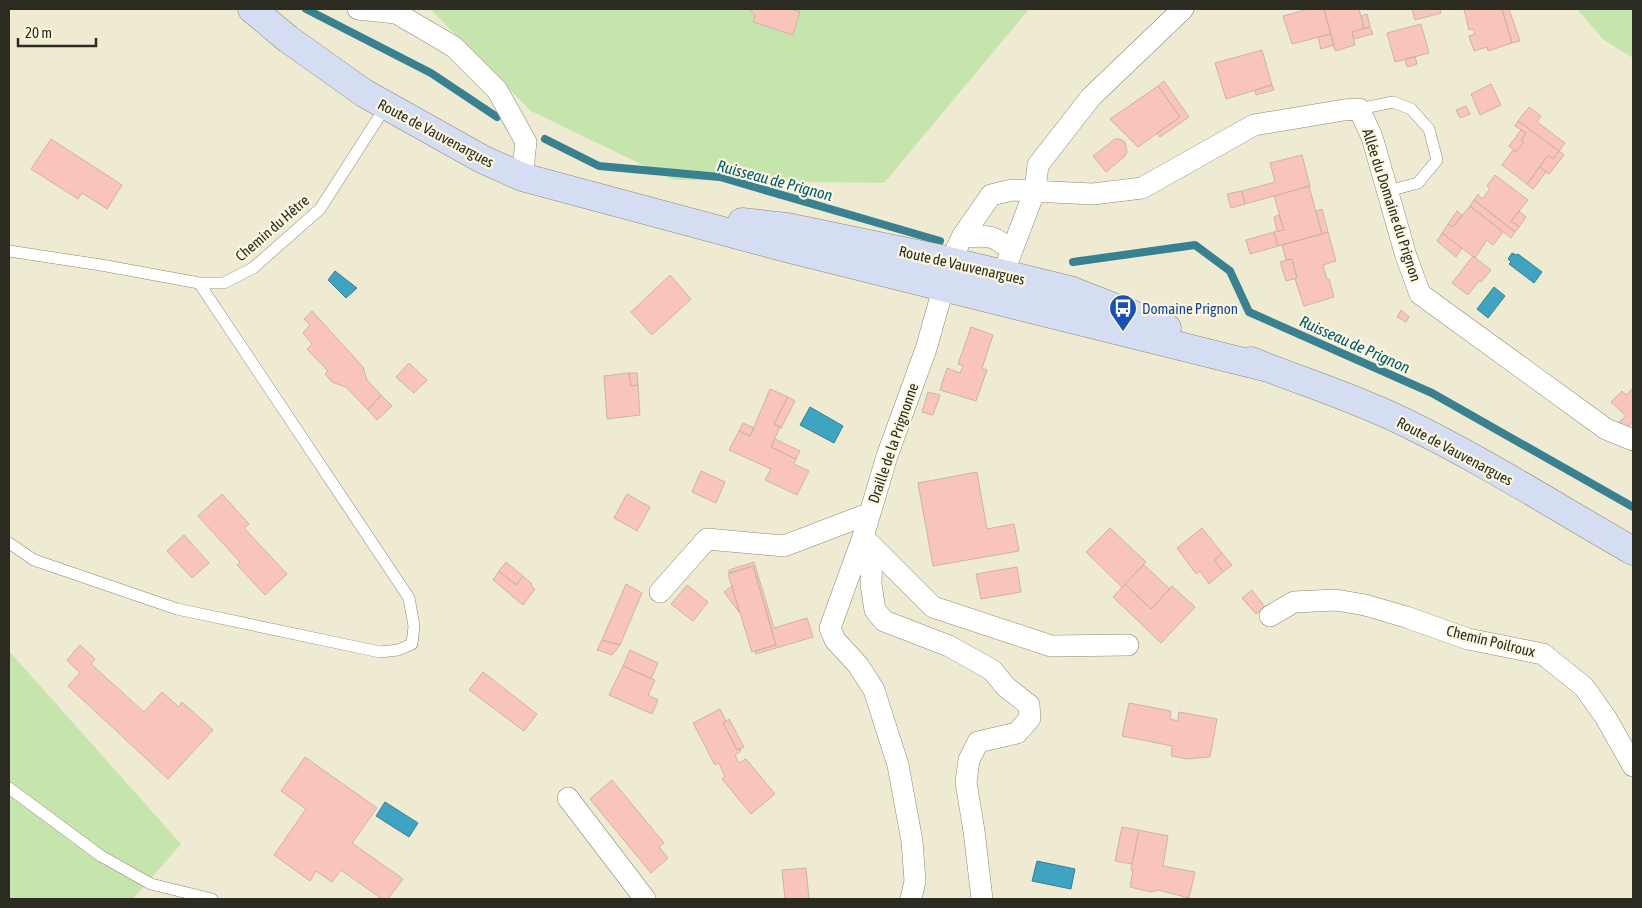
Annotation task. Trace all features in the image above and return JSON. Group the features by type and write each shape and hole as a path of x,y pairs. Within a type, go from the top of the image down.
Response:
{"main road":[{"name":"Route de Vauvenargues","path":"252,9 288,39 364,93 482,159 522,177 786,248 1268,368"},
{"name":"Route de Vauvenargues","path":"644,209 956,249 1007,262 1070,290 1362,403 1406,423 1633,551"}],"street":[{"path":"358,9 396,13 439,38 454,47 497,90 526,142 522,177"},
{"path":"944,287 1007,262 1035,190 1038,165 1090,97 1182,9"},
{"name":"Allée du Domaine du Prignon","path":"956,249 991,195 1012,190 1093,194 1142,188 1254,125 1359,109 1372,136 1406,256 1420,294 1606,429 1633,440"},
{"name":"Draille de la Prignonne","path":"660,592 707,539 784,546 868,514 926,349 956,249"},
{"path":"868,514 871,584 875,610 884,621 949,646 992,670 1006,687 1029,705 1030,718 1017,733 978,742 969,760 966,782 982,899"},
{"path":"868,542 933,607 1051,646 1128,645"},
{"path":"868,542 830,628 835,640 858,665 874,690 898,765 912,841 915,881 911,899"},
{"name":"Chemin Poilroux","path":"1270,616 1294,602 1336,600 1390,612 1468,639 1543,654 1584,687 1606,718 1633,766"},
{"path":"568,798 644,899"}],"lane":[{"path":"1359,109 1393,102 1411,109 1429,129 1437,160 1418,183 1388,191"},
{"name":"Chemin du Hêtre","path":"9,251 199,283 224,283 252,268 320,209 386,106"},
{"path":"9,543 34,560 177,609 380,652 398,650 412,644 414,626 409,598 199,283"},
{"path":"9,788 101,856 151,884 212,899"}],"green space":[{"path":"430,9 1029,9 884,183 674,180 531,111"},
{"path":"1577,9 1633,9 1633,58 1604,40"},
{"path":"9,651 181,844 133,899 9,899"}],"water":[{"path":"1512,253 1518,254 1542,272 1534,283 1509,264 1511,262 1508,259"},
{"path":"335,271 357,288 346,298 328,280"},
{"path":"1494,287 1505,296 1488,318 1477,309"},
{"path":"810,407 843,426 834,443 800,425"},
{"path":"385,802 418,823 409,837 376,816"},
{"path":"1037,861 1075,869 1071,889 1032,881"}],"building":[{"path":"749,9 790,9 800,12 793,35 753,22 755,15"},
{"path":"1309,9 1324,9 1331,34 1292,44 1283,16"},
{"path":"1324,9 1359,9 1364,28 1352,32 1355,45 1335,51"},
{"path":"1412,9 1440,9 1441,13 1415,20"},
{"path":"1464,9 1502,9 1512,43 1488,51 1487,47 1474,51 1469,36 1475,34 1473,29 1469,30"},
{"path":"1502,9 1509,9 1520,41 1512,43"},
{"path":"1367,14 1370,27 1364,28 1361,16"},
{"path":"1421,24 1429,53 1395,62 1387,33"},
{"path":"1370,27 1373,34 1354,39 1352,32"},
{"path":"1331,34 1334,45 1321,49 1318,37"},
{"path":"1262,50 1272,85 1226,99 1215,63"},
{"path":"1415,57 1417,64 1407,67 1405,59"},
{"path":"1164,81 1189,117 1160,137 1157,133 1180,117 1158,86"},
{"path":"1491,84 1501,105 1480,115 1471,94"},
{"path":"1272,85 1274,90 1256,95 1255,90"},
{"path":"1158,86 1180,117 1138,147 1110,119"},
{"path":"1466,106 1470,114 1460,118 1456,110"},
{"path":"1529,107 1541,116 1537,122 1565,143 1559,151 1518,121"},
{"path":"1518,121 1559,151 1553,159 1548,155 1527,184 1502,165 1513,150 1516,152 1524,142 1521,140 1526,133 1515,126"},
{"path":"1521,130 1526,133 1521,140 1524,142 1516,152 1509,146"},
{"path":"51,139 122,185 107,209 82,193 78,199 31,169"},
{"path":"1115,139 1125,142 1127,152 1125,156 1106,172 1093,156"},
{"path":"1559,151 1564,155 1549,174 1540,167 1548,155 1553,159"},
{"path":"1302,155 1310,186 1245,204 1242,191 1275,182 1270,163"},
{"path":"1540,167 1546,172 1533,189 1527,184"},
{"path":"1495,175 1528,200 1511,221 1519,227 1515,232 1474,200 1478,194 1482,199 1490,189 1487,186"},
{"path":"1309,186 1322,234 1278,246 1274,232 1284,230 1274,196"},
{"path":"1242,191 1245,204 1231,208 1227,194"},
{"path":"1474,200 1515,232 1511,238 1470,206"},
{"path":"1470,206 1503,232 1493,245 1487,240 1475,258 1442,233 1448,224 1453,227"},
{"path":"1322,209 1328,232 1322,234 1316,211"},
{"path":"1457,211 1462,215 1453,227 1448,224"},
{"path":"1519,211 1526,217 1519,227 1511,221"},
{"path":"1279,215 1284,230 1277,231 1274,217"},
{"path":"1274,232 1278,246 1250,254 1246,240"},
{"path":"1328,232 1336,261 1323,265 1334,297 1304,306 1295,279 1297,278 1292,259 1286,260 1282,245"},
{"path":"1442,233 1462,248 1456,257 1437,241"},
{"path":"1473,256 1491,270 1468,295 1452,283"},
{"path":"1292,259 1297,278 1286,281 1280,262"},
{"path":"670,275 691,299 652,335 631,312"},
{"path":"1401,310 1409,317 1406,322 1397,317"},
{"path":"312,311 363,367 367,380 381,395 368,410 346,387 332,382 325,374 328,371 307,349 312,344 303,333 310,325 304,319"},
{"path":"971,327 993,335 982,368 987,370 976,401 940,390 947,368 960,373 963,366 958,364"},
{"path":"409,363 427,380 414,393 396,377"},
{"path":"629,373 637,373 638,385 631,386"},
{"path":"629,373 631,386 638,385 640,415 607,419 604,376"},
{"path":"1633,388 1633,422 1625,429 1619,422 1626,416 1611,402 1622,391 1626,395"},
{"path":"770,389 788,397 774,424 780,427 771,447 796,459 794,464 809,471 797,495 765,480 771,469 729,450 739,431 750,436"},
{"path":"928,392 940,395 933,415 922,412"},
{"path":"381,395 392,406 377,420 368,410"},
{"path":"788,397 795,401 781,428 774,424"},
{"path":"743,423 754,428 750,436 739,431"},
{"path":"775,439 800,451 796,459 771,447"},
{"path":"701,471 725,482 716,503 692,492"},
{"path":"977,472 987,529 1014,524 1019,551 933,566 918,483"},
{"path":"222,494 249,524 244,528 287,574 265,595 237,565 240,562 198,516"},
{"path":"627,494 650,507 637,531 614,518"},
{"path":"1110,528 1146,562 1122,587 1086,552"},
{"path":"1202,528 1222,553 1214,560 1223,572 1209,584 1200,571 1196,574 1177,548"},
{"path":"184,535 209,563 192,578 167,551"},
{"path":"1222,553 1232,565 1223,572 1214,560"},
{"path":"506,562 523,576 516,585 499,571"},
{"path":"754,562 774,628 807,618 813,637 756,654 755,651 776,645 753,566 729,573 729,570"},
{"path":"1144,565 1170,589 1151,609 1125,584"},
{"path":"753,566 776,645 752,652 728,574"},
{"path":"1017,567 1021,592 981,599 976,574"},
{"path":"499,571 516,585 523,576 532,584 531,586 535,589 523,605 493,580"},
{"path":"626,584 642,593 620,645 602,640"},
{"path":"1125,584 1151,609 1172,586 1195,607 1161,643 1113,597"},
{"path":"687,585 708,602 693,621 671,604"},
{"path":"732,586 739,612 724,592"},
{"path":"1252,590 1265,607 1256,614 1242,598"},
{"path":"602,640 620,645 612,655 597,650"},
{"path":"80,645 95,659 91,664 144,712 162,692 179,707 182,702 213,730 168,779 68,686 80,673 67,660"},
{"path":"630,650 658,663 651,679 623,666"},
{"path":"623,666 655,680 648,695 658,700 652,714 609,695"},
{"path":"483,672 537,714 524,731 469,690"},
{"path":"1129,703 1171,711 1170,719 1178,721 1179,712 1217,719 1210,757 1188,759 1171,756 1172,746 1122,736"},
{"path":"720,709 726,721 723,723 737,750 740,749 741,751 735,755 739,763 746,759 775,794 751,814 722,779 725,777 719,763 715,765 693,723"},
{"path":"729,719 744,747 737,750 723,723"},
{"path":"305,757 377,808 352,843 403,879 388,899 382,899 341,870 332,882 316,871 310,881 274,855 306,809 281,791"},
{"path":"612,780 664,843 659,847 668,858 651,873 590,799"},
{"path":"1122,827 1139,830 1132,864 1115,861"},
{"path":"1139,830 1168,836 1163,866 1195,872 1189,898 1158,890 1151,892 1130,887 1133,870 1131,870"},
{"path":"806,868 809,899 785,899 782,870"}],"waterway":[{"name":"Ruisseau de Prignon","path":"306,9 431,73 497,117"},
{"name":"Ruisseau de Prignon","path":"545,139 599,166 720,177 940,241"},
{"name":"Ruisseau de Prignon","path":"1073,262 1195,245 1230,271 1249,312 1432,393 1633,507"}],"place":[{"name":"Domaine Prignon","path":"1123,332"}]}
